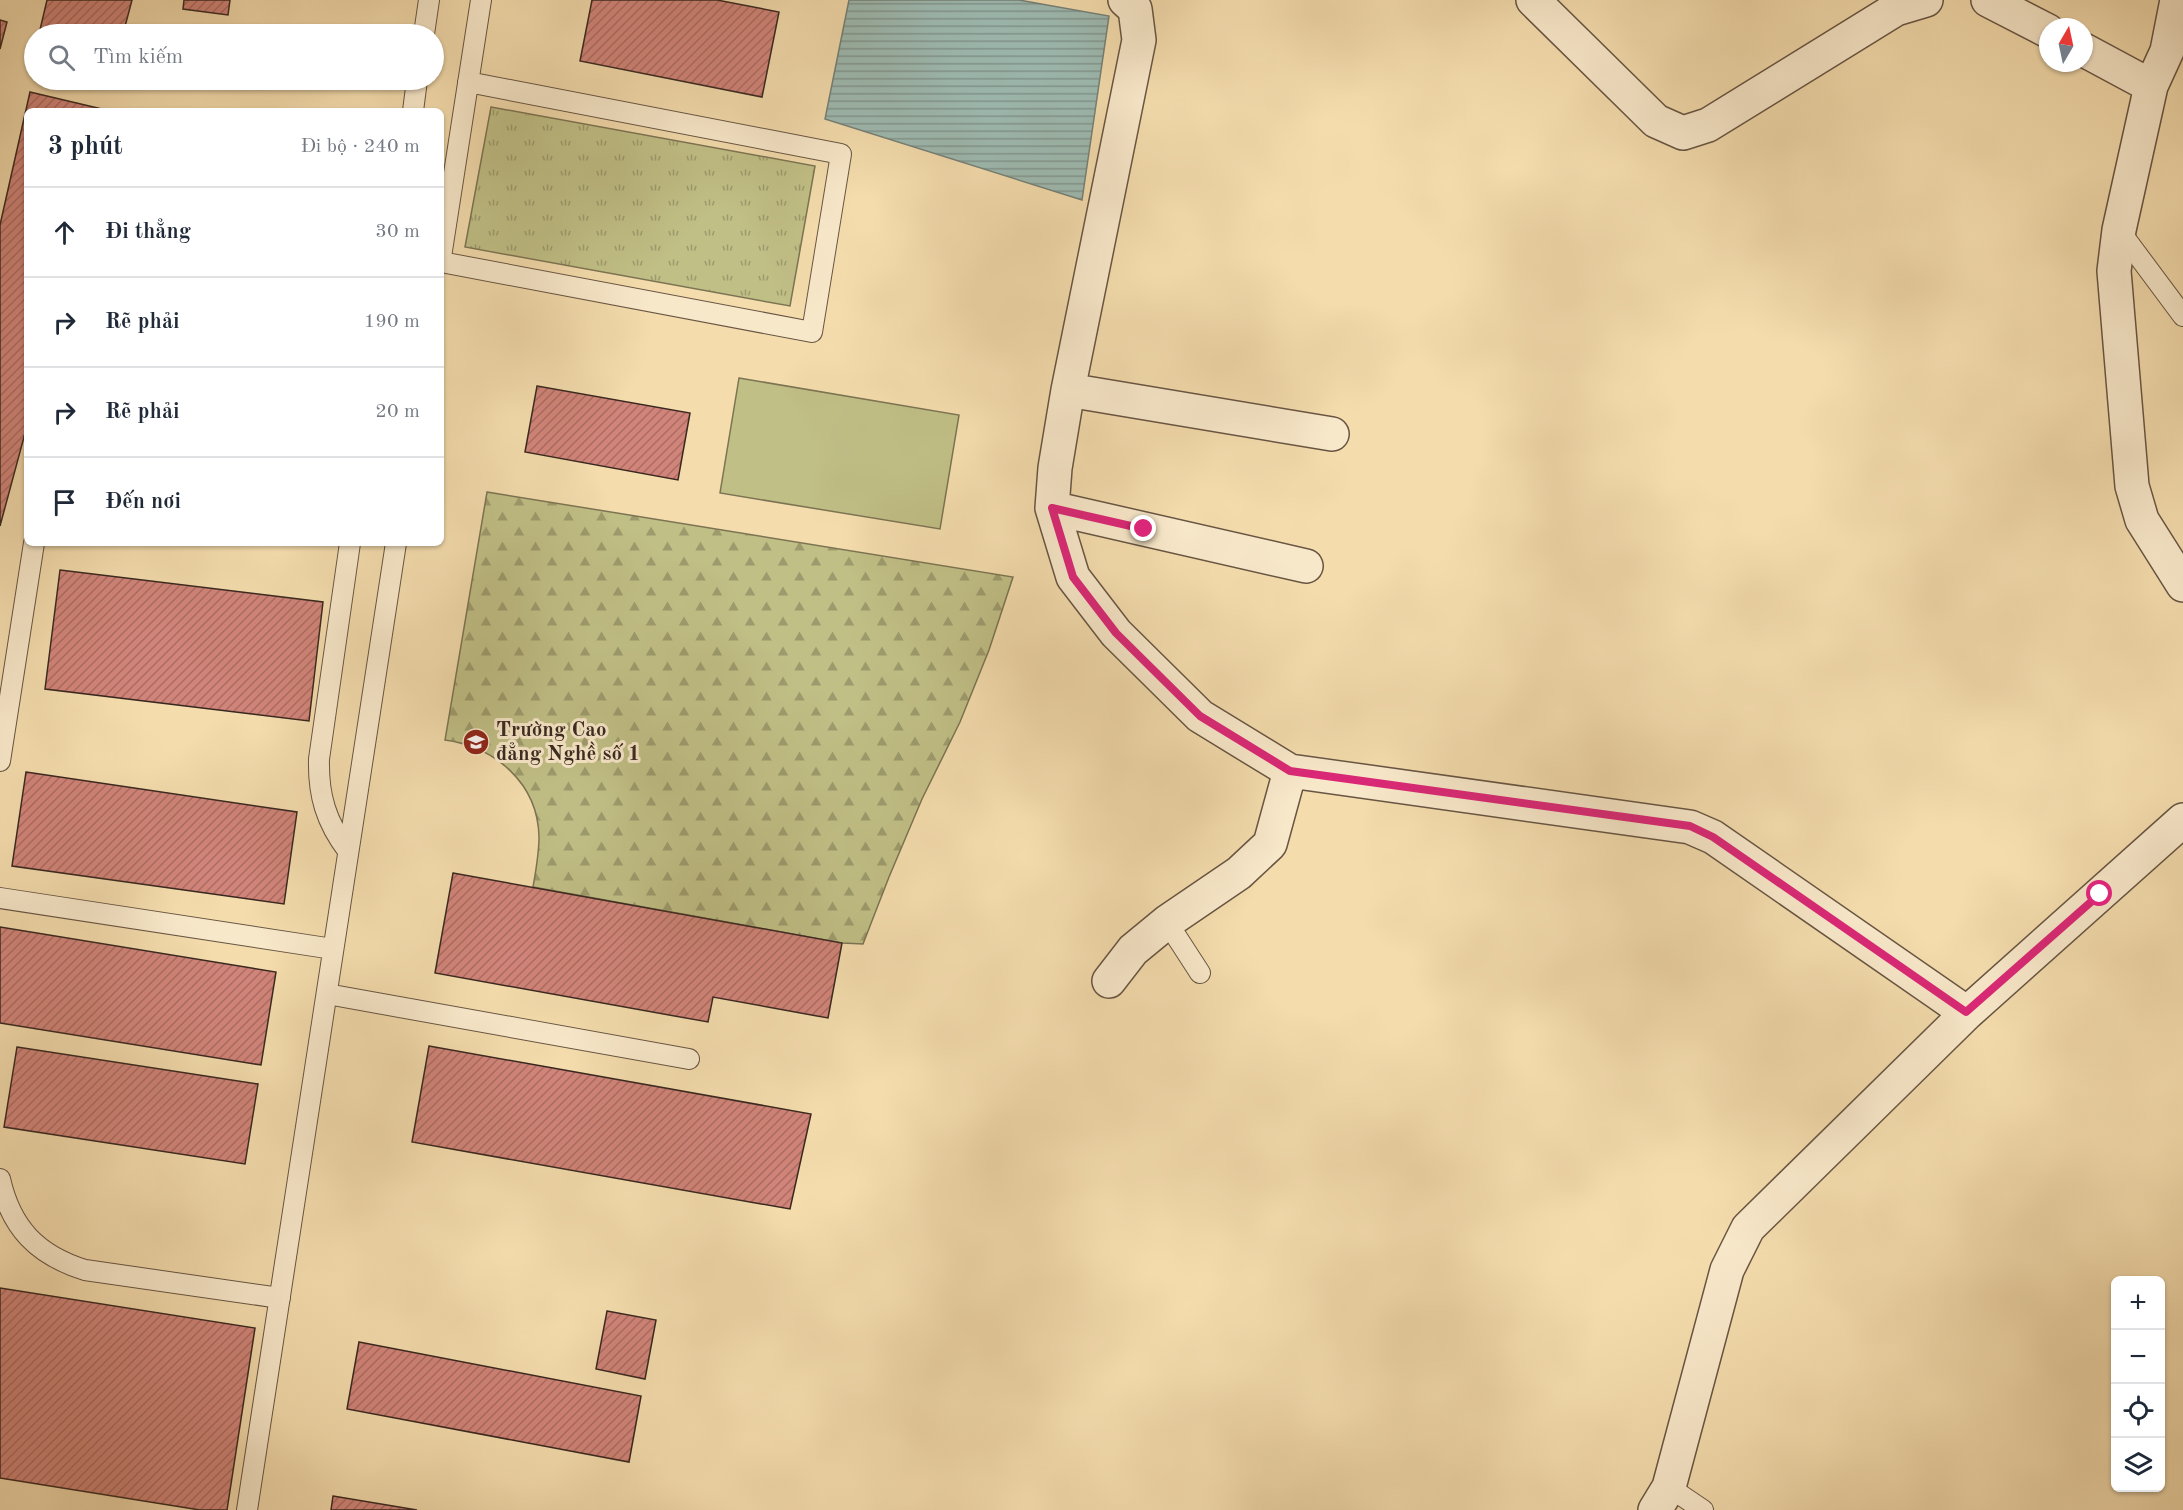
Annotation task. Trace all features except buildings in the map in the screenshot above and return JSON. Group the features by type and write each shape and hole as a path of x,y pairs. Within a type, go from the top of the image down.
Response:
{"street":[{"path":"1125,0 1135,9 1139,40 1068,390 1055,468 1052,508 1073,577 1116,633 1200,716 1290,771 1690,826 1713,837 1966,1012"},
{"path":"1533,0 1656,122 1683,133 1708,125 1896,9 1926,0"},
{"path":"1988,0 2039,27"},
{"path":"2178,0 2167,51 2151,86 2119,230 2114,271 2133,486 2142,520 2183,585"},
{"path":"2093,55 2151,86"},
{"path":"1068,390 1332,434"},
{"path":"1052,508 1305,566"},
{"path":"1109,981 1133,950 1167,922 1239,873 1270,844 1290,771"},
{"path":"1662,1498 1727,1270 1748,1228 1966,1012 2183,820"}],"lane":[{"path":"425,24 429,0"},
{"path":"444,238 481,0"},
{"path":"444,263 812,332 841,154 468,82"},
{"path":"413,108 416,90"},
{"path":"2119,230 2183,316"},
{"path":"0,761 34,546"},
{"path":"348,851 327,818 318,778 350,546"},
{"path":"247,1510 396,546"},
{"path":"0,898 333,949"},
{"path":"1167,922 1200,973"},
{"path":"327,994 689,1059"},
{"path":"0,1179 11,1213 22,1230 34,1244 67,1264 85,1270 280,1298"},
{"path":"1662,1498 1703,1510"}],"green space":[{"path":"491,107 815,166 790,306 465,247"},
{"path":"739,378 959,415 940,529 720,493"},
{"path":"487,492 1013,577 989,650 960,722 922,799 863,944 842,943 533,887 538,856 537,818 522,784 510,771 481,751 445,740"}],"water":[{"path":"849,0 1019,0 1109,16 1082,200 825,119"}],"place":[{"name":"Trường Cao đẳng Nghề số 1","path":"476,742"}],"route":[{"path":"1144,529 1052,508 1073,577 1116,633 1200,716 1290,771 1690,826 1713,837 1966,1012 2100,894"}]}
